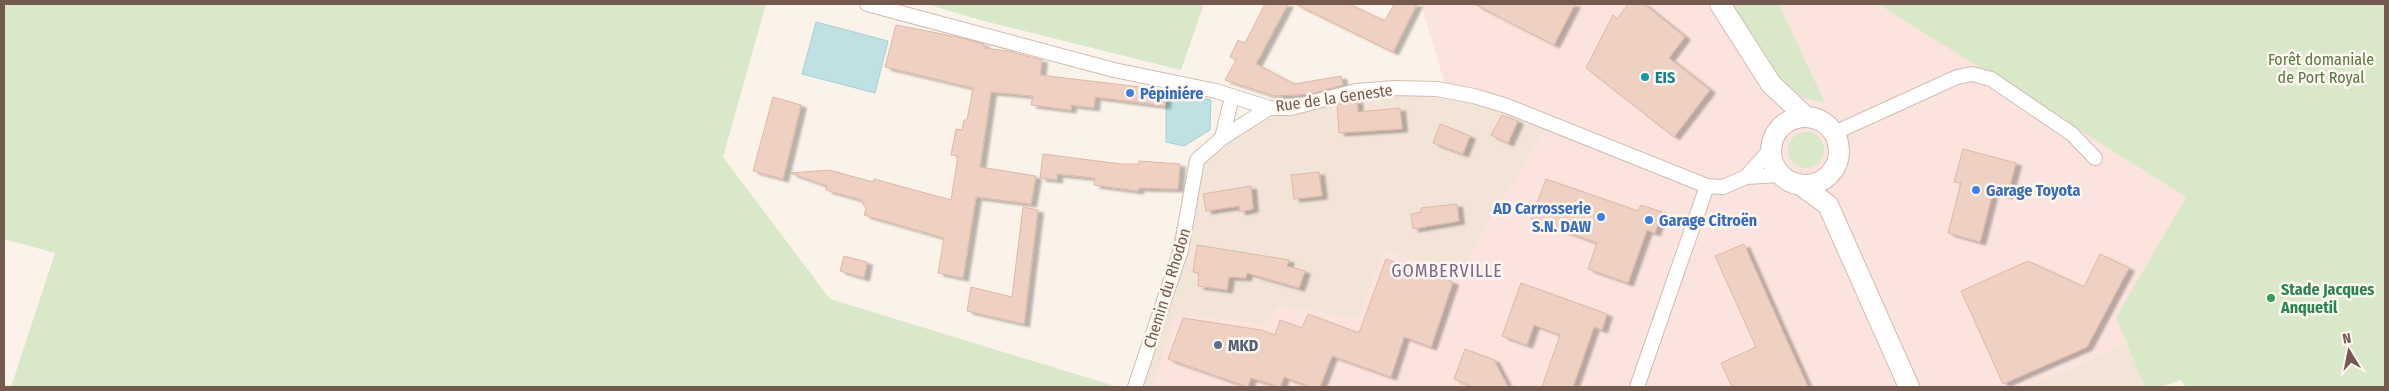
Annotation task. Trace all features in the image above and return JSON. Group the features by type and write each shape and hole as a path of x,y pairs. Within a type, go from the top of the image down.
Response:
{"main road":[{"path":"1720,4 1771,84 1806,117"},
{"path":"1771,84 1775,139 1772,158 1790,180 1828,205"},
{"path":"1775,139 1791,121 1806,117 1817,119 1827,125 1834,133 1838,141 1839,157 1832,172 1828,205 1909,387"},
{"path":"1790,180 1817,183 1832,172"}],"street":[{"name":"Rue de la Geneste","path":"867,4 1114,70 1200,87 1270,108 1291,108 1356,91 1437,89 1507,106 1707,186"},
{"path":"1834,133 1957,77 1972,74 1991,79 2072,134 2095,158"},
{"path":"1222,138 1232,97"},
{"name":"Chemin du Rhodon","path":"1135,387 1181,250 1197,160 1222,138 1270,108"},
{"path":"1746,177 1775,139"},
{"path":"1637,387 1707,186 1723,187 1746,177 1790,180"}],"shaded area":[{"path":"1421,4 1727,4 1824,102 1779,4 1878,4 2186,197 2116,317 2127,343 2028,387 1153,387 1176,315 1266,324 1277,306 1358,319 1385,250 1457,277 1547,127 1445,85"},
{"path":"1445,85 1547,127 1457,278 1385,250 1358,319 1277,306 1266,325 1177,315 1153,387 1131,387 1164,280 1193,154 1219,132 1346,90"},
{"path":"2127,343 2145,387 2028,387"}],"green space":[{"path":"4,4 766,4 723,157 830,299 1118,387 11,387 55,253 4,239"},
{"path":"927,4 1204,4 1181,70 980,20"},
{"path":"1727,4 1779,4 1825,103 1802,97 1779,81"},
{"name":"Forêt domaniale de Port Royal","path":"1878,4 2385,4 2385,387 2186,387 2181,380 2160,387 2145,387 2116,317 2186,197"},
{"path":"1806,132 1813,133 1819,137 1823,143 1823,157 1819,163 1813,167 1806,168 1799,167 1793,163 1789,157 1788,150 1789,143 1793,137 1799,133"}],"water":[{"path":"816,22 888,41 875,93 802,74"},
{"path":"1166,89 1211,100 1210,130 1184,146 1166,142"}],"building":[{"path":"1265,4 1288,4 1256,64 1294,84 1341,76 1343,85 1309,94 1274,96 1225,80 1236,60 1230,57 1238,40 1245,43"},
{"path":"1295,4 1349,4 1385,21 1394,4 1417,4 1393,52"},
{"path":"1474,4 1575,4 1554,45"},
{"name":"EIS","path":"1628,4 1644,4 1685,37 1669,58 1710,90 1674,137 1586,68 1613,15 1617,19"},
{"path":"896,25 957,37 984,44 984,48 1008,51 1042,60 1040,75 1166,90 1165,106 1095,97 1094,108 1071,105 1071,110 1031,105 1033,96 991,92 980,167 1036,176 1031,204 976,197 963,278 938,273 944,238 864,215 866,209 861,200 826,190 827,186 790,173 829,170 873,182 874,179 951,200 958,156 951,155 956,129 962,130 964,120 967,120 973,88 885,67"},
{"path":"773,97 801,105 783,179 753,171"},
{"path":"1357,100 1358,112 1400,108 1402,129 1339,133 1337,105"},
{"path":"1502,115 1518,121 1508,143 1491,135"},
{"path":"1440,124 1470,136 1463,154 1433,143"},
{"path":"1963,149 2016,163 2007,196 1993,192 1980,242 1948,233 1961,183 1954,182"},
{"path":"1043,154 1121,164 1139,164 1139,161 1180,164 1178,189 1139,188 1138,191 1094,185 1095,178 1057,174 1057,180 1040,178"},
{"path":"1319,172 1322,196 1294,199 1291,175"},
{"path":"1546,179 1638,211 1641,205 1662,212 1655,233 1647,230 1628,283 1588,269 1597,243 1531,219"},
{"path":"1251,186 1253,209 1240,212 1239,206 1206,211 1203,194"},
{"path":"1457,204 1459,221 1413,229 1411,214 1421,212 1421,208"},
{"path":"1023,207 1038,210 1024,324 967,311 971,287 1012,297"},
{"path":"1744,244 1808,387 1732,387 1721,363 1756,347 1715,256"},
{"path":"1197,245 1289,260 1287,266 1305,271 1299,288 1247,273 1246,278 1229,277 1227,290 1198,286 1199,273 1193,272"},
{"path":"2100,254 2129,268 2087,347 2003,384 1961,291 2028,261 2084,287"},
{"path":"844,256 867,262 864,278 840,271"},
{"path":"1386,259 1453,282 1431,347 1404,337 1391,377 1332,356 1320,387 1311,387 1284,377 1280,387 1251,378 1248,387 1168,359 1183,318 1261,330 1275,335 1280,320 1302,328 1308,314 1359,333"},
{"path":"1521,283 1607,314 1602,330 1594,327 1573,387 1542,387 1560,335 1534,325 1527,345 1502,336"},
{"path":"1465,349 1494,360 1508,387 1473,387 1454,379"}],"place":[{"name":"EIS","path":"1645,77"},
{"name":"Pépiniére","path":"1130,93"},
{"name":"Garage Toyota","path":"1976,190"},
{"name":"AD Carrosserie S.N. DAW","path":"1601,217"},
{"name":"Garage Citroën","path":"1649,220"},
{"name":"Stade Jacques Anquetil","path":"2271,298"},
{"name":"MKD","path":"1218,345"}],"district":[{"name":"GOMBERVILLE","path":"1447,271"}]}
